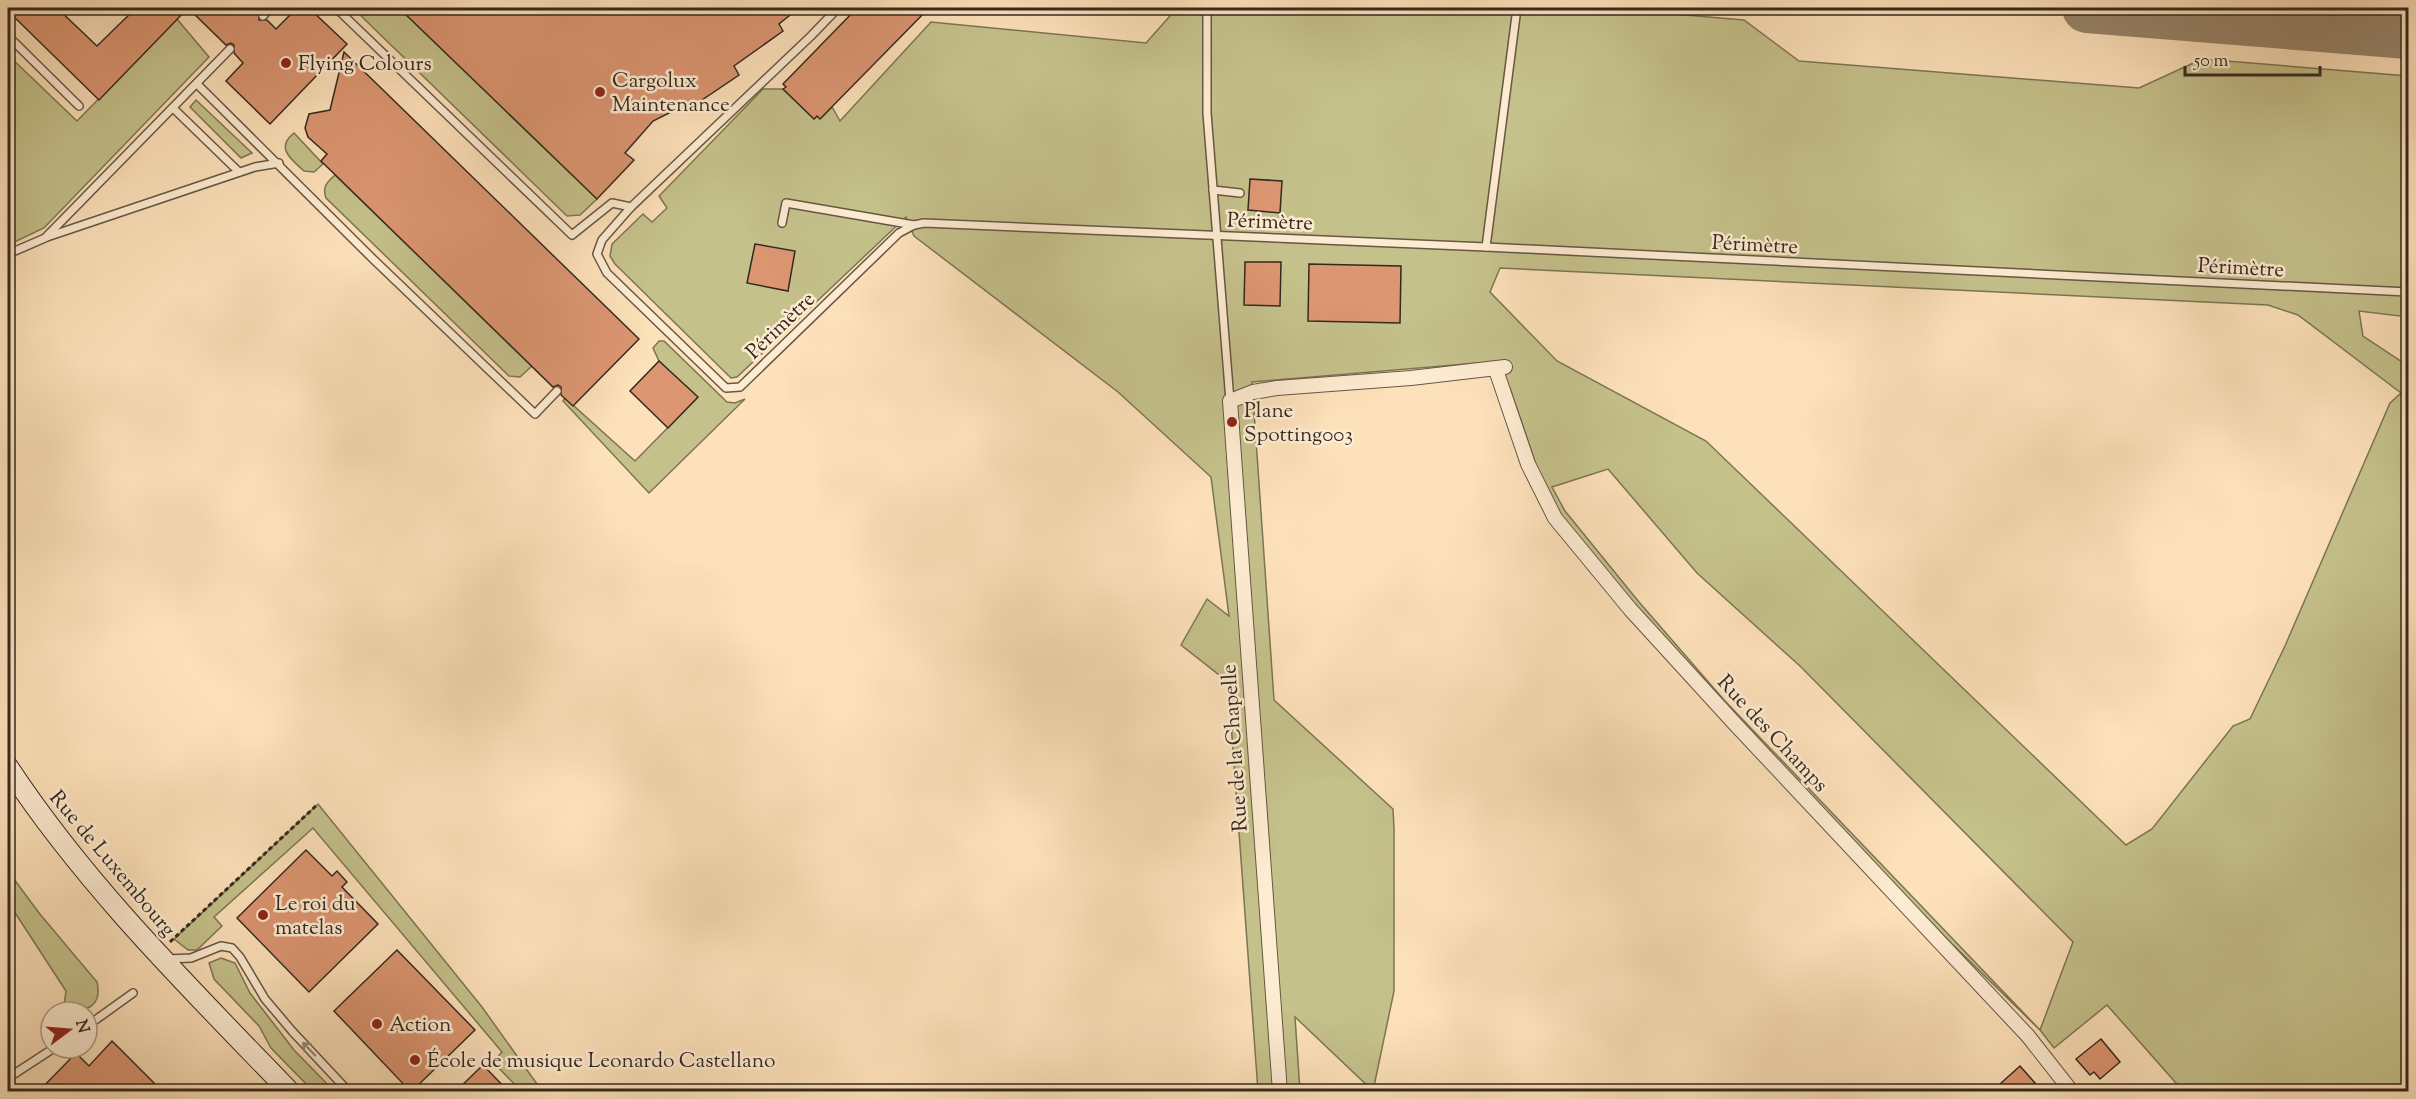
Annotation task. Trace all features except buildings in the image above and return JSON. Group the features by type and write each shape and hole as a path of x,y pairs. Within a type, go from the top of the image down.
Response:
{"main road":[{"name":"Rue de Luxembourg","path":"8,767 88,877 290,1092"}],"street":[{"name":"Rue des Champs","path":"1230,401 1253,392 1277,388 1501,369 1528,464 1555,518 1638,617 2028,1036 2072,1092"},
{"name":"Rue de la Chapelle","path":"1230,401 1280,1092"}],"lane":[{"path":"262,16 270,8"},
{"path":"336,8 572,235 612,203 632,207"},
{"name":"Périmètre","path":"838,8 632,207 602,240 597,254 607,273 726,388 740,387 899,233 924,223 1486,247 2409,292"},
{"path":"1207,8 1207,113 1230,401"},
{"path":"1486,247 1517,8"},
{"path":"8,36 79,106"},
{"path":"45,238 198,85 230,49"},
{"path":"198,85 279,162 373,259 535,414 557,391"},
{"path":"174,109 239,172"},
{"path":"8,254 45,238 239,172 279,162"},
{"path":"1213,190 1240,193"},
{"path":"782,223 786,203 915,225"},
{"name":"Rue de Luxembourg","path":"160,956 191,958 221,946 232,948 240,957 265,999 349,1092"},
{"path":"99,1017 133,993"},
{"path":"8,1078 39,1058"}],"path":[{"path":"160,956 318,804"}],"shaded area":[{"path":"358,8 399,8 597,199 580,215 567,216 359,14"},
{"path":"1177,8 1603,8 1744,20 1799,61 2139,88 2202,59 2408,76 2408,317 2359,311 2363,336 2408,366 2408,1091 2183,1091 2107,1005 2054,1048 2040,1030 1950,942 1774,759 1646,620 1560,516 1540,476 1510,388 1503,389 1496,370 1478,363 1252,382 1274,700 1393,809 1394,829 1394,991 1373,1091 1295,1017 1300,1091 1258,1091 1228,682 1181,645 1207,599 1229,616 1211,477 1118,392 914,236 906,217 737,377 731,378 615,264 610,256 612,244 643,214 652,222 667,208 659,196 763,89 783,89 814,119 817,116 821,118 832,107 840,121 931,22 1146,43","holes":["1500,268 2268,305 2298,315 2401,393 2390,403 2285,646 2250,719 2233,726 2152,829 2126,845 1706,441 1557,361 1490,292","1608,469 1697,573 1800,666 2073,942 2040,1030 1724,700 1639,602 1565,511 1552,487"]},
{"path":"177,19 209,57 44,228 8,245 8,55 77,121"},
{"path":"196,100 252,153 241,158 190,107"},
{"path":"294,133 323,164 314,172 304,171 287,153 285,148 288,138"},
{"path":"335,175 532,366 520,377 509,376 326,198 326,185"},
{"path":"659,341 664,341 727,402 735,403 745,399 649,493 563,401 565,398 635,461 697,398 659,361 653,348"},
{"path":"318,804 482,1007 542,1091 521,1091 493,1062 502,1052 313,828 214,917 222,926 197,950 188,950 174,939"},
{"path":"8,871 39,913 97,982 96,1000 65,1000 66,991 8,902"},
{"path":"221,958 235,963 250,993 294,1050 334,1091 313,1091 271,1048 259,1026 214,979 209,963"}],"taxiway":[{"path":"2087,8 2408,34"}],"place":[{"name":"Flying Colours","path":"286,63"},
{"name":"Cargolux Maintenance","path":"600,92"},
{"name":"Plane Spotting003","path":"1232,422"},
{"name":"Le roi du matelas","path":"263,915"},
{"name":"Action","path":"377,1024"},
{"name":"École de musique Leonardo Castellano","path":"415,1060"}]}
